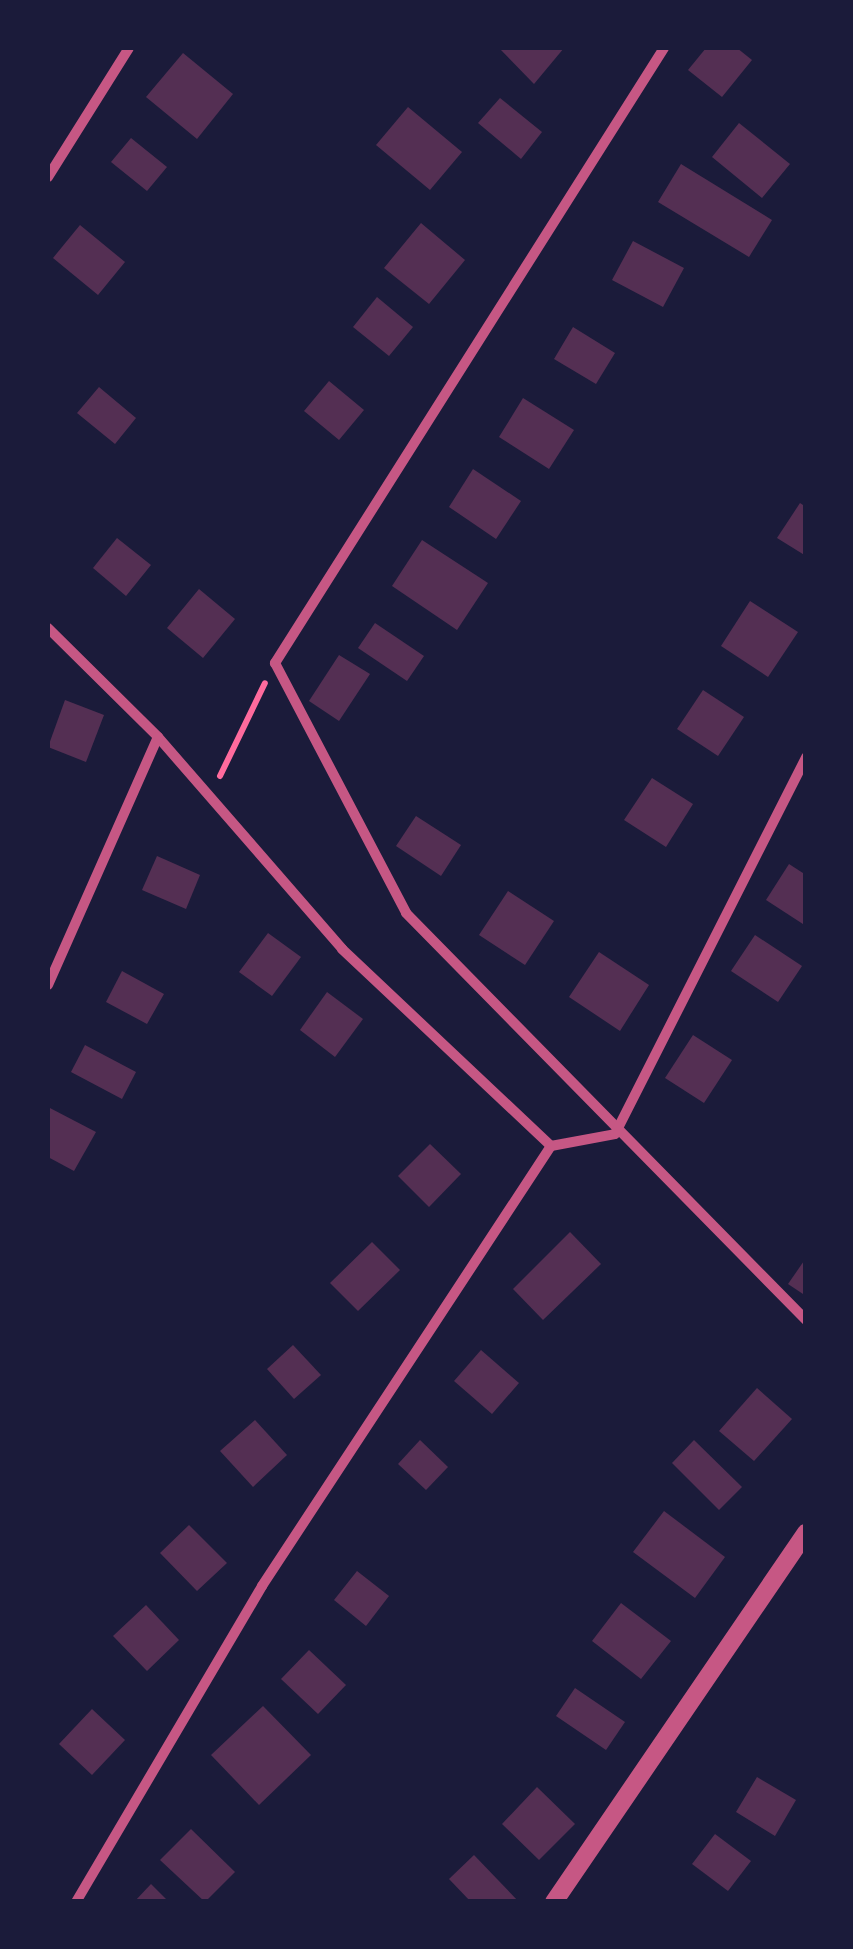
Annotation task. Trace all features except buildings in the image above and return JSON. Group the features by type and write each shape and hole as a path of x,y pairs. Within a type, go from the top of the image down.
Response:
{"street":[{"path":"48,177 128,48"},
{"path":"664,48 275,663 406,913 615,1134 806,1320"},
{"path":"48,628 158,737 342,948 550,1146"},
{"path":"48,985 158,737"},
{"path":"615,1134 806,757"},
{"path":"76,1902 262,1586 550,1146 615,1134"},
{"path":"554,1902 806,1533"}],"path":[{"path":"210,795 275,663"}]}
